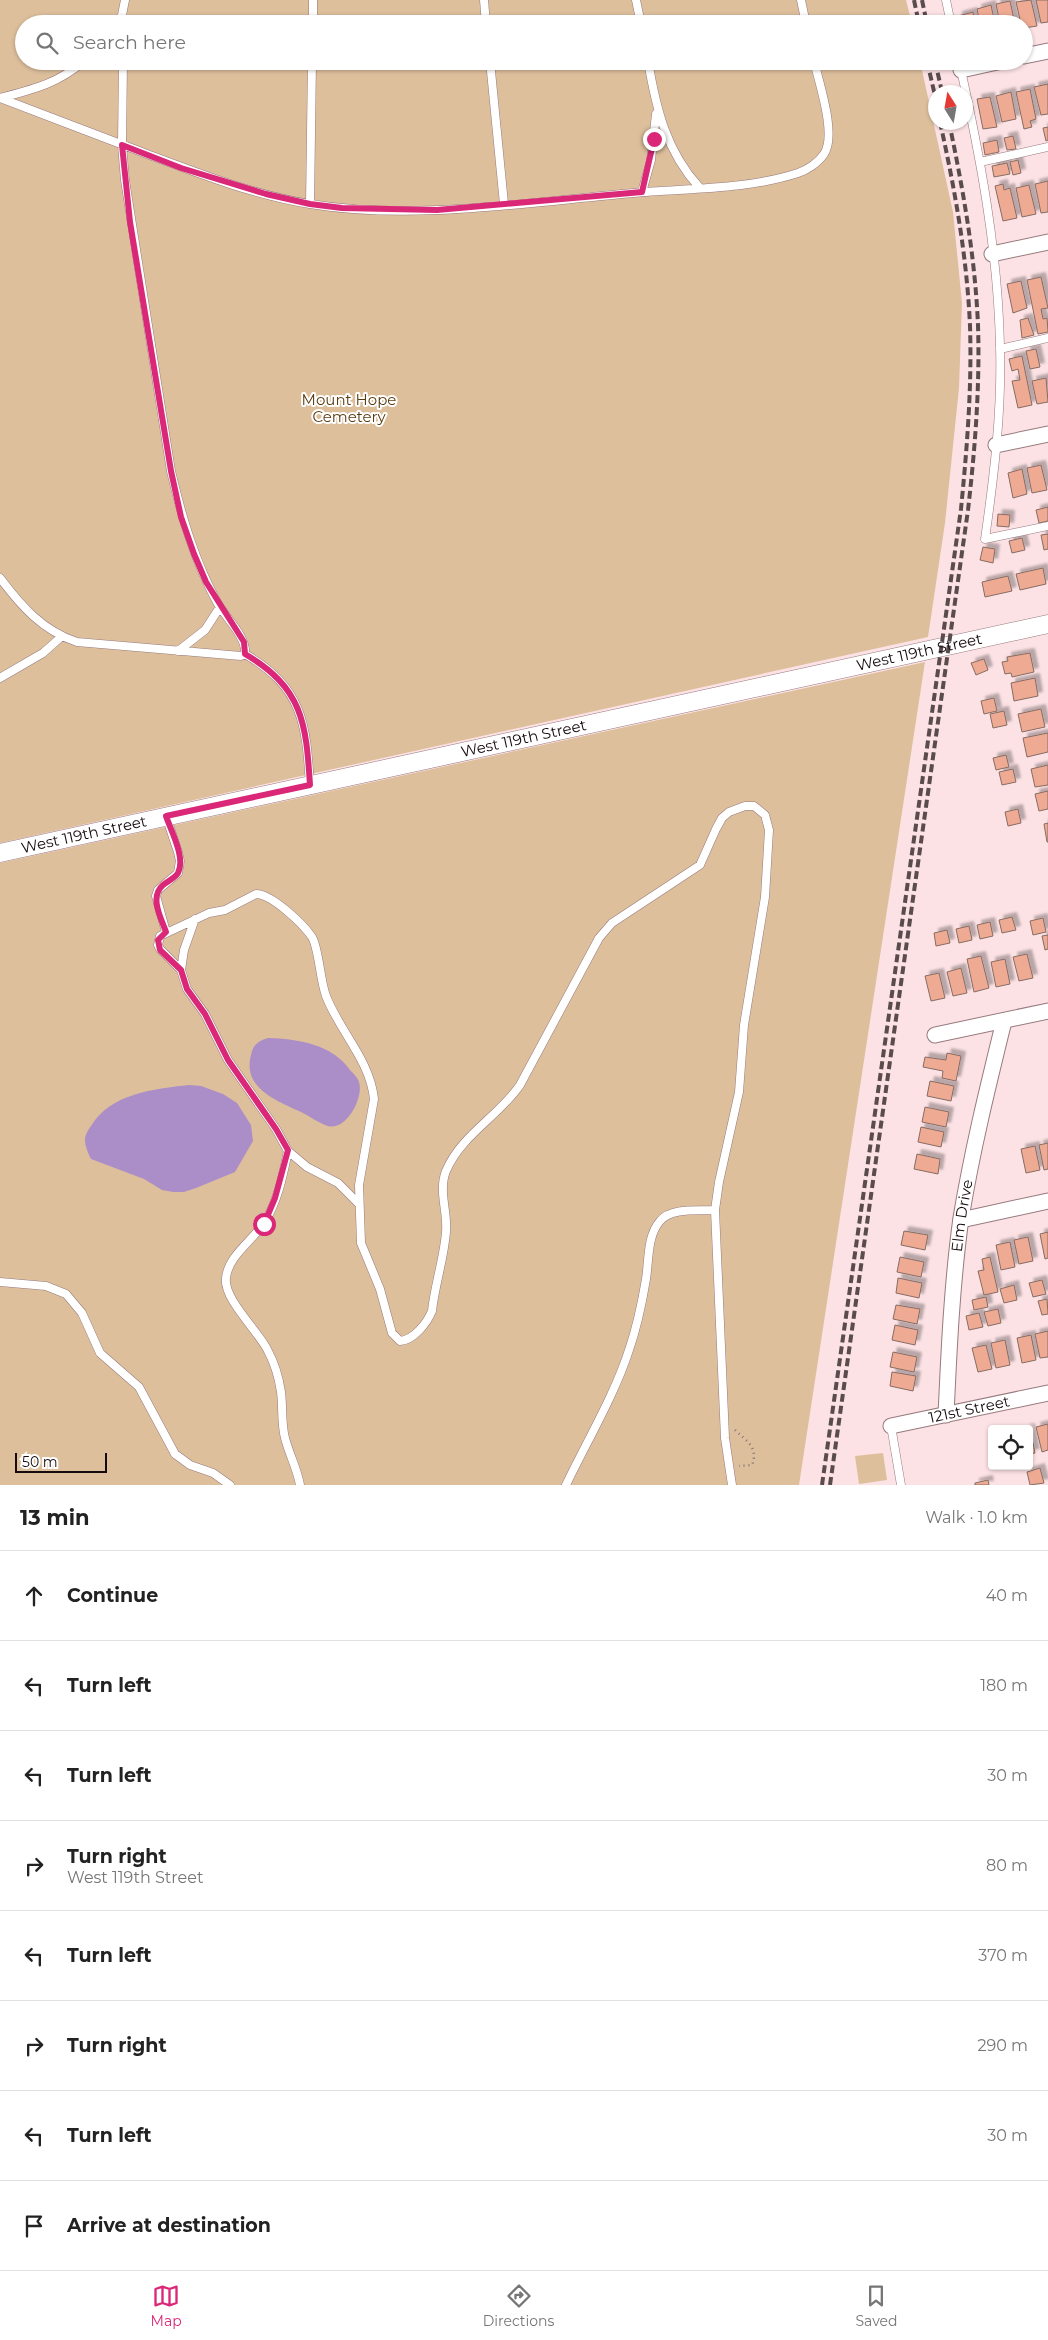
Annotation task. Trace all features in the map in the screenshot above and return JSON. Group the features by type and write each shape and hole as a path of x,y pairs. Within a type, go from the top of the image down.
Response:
{"street":[{"path":"1033,54 1048,51"},
{"path":"992,254 1048,242"},
{"path":"996,445 1048,434"},
{"name":"West 119th Street","path":"0,853 1048,624"},
{"path":"935,1035 1048,1011"},
{"name":"Elm Drive","path":"946,1415 951,1326 961,1220 975,1141 1004,1021"},
{"path":"961,1220 1048,1201"},
{"name":"121st Street","path":"891,1426 1048,1393"}],"lane":[{"path":"123,15 125,0"},
{"path":"313,0 313,15"},
{"path":"484,0 485,15"},
{"path":"636,0 639,15"},
{"path":"801,0 804,15"},
{"path":"946,0 949,15"},
{"path":"0,98 44,86 64,77 73,70"},
{"path":"123,70 122,145 130,222 171,471 181,517 194,554 220,607 244,642 245,654"},
{"path":"310,204 312,70"},
{"path":"491,70 504,204"},
{"path":"650,70 656,109 674,153 685,172 699,187"},
{"path":"0,98 227,183 310,204 370,209 428,210 749,183 798,173 817,162 825,153 829,141 829,128 816,70"},
{"path":"961,70 980,162 992,254 1000,349 994,478 985,539 1048,526"},
{"path":"642,192 652,153 656,109"},
{"path":"980,162 1048,147"},
{"path":"1000,349 1048,338"},
{"path":"0,578 30,614 61,636 96,645 241,656 245,654 261,663 290,693 303,720 310,785"},
{"path":"178,651 205,630 220,607"},
{"path":"0,678 43,653 61,636"},
{"path":"359,1204 338,1183 307,1166 288,1150 276,1129 228,1060 205,1014 187,989 181,970 158,945 160,936 209,913 225,910 256,894 261,894 278,905 306,929 313,939 323,987 329,1004 363,1061 373,1089 374,1099 360,1171 361,1243 380,1289 392,1333 400,1341 406,1341 413,1337 428,1320 432,1311 446,1234 444,1181 446,1171 453,1160 475,1130 504,1106 516,1091 594,945 605,930 700,865 722,818 737,808 754,806 765,815 768,821 765,896 744,1025 739,1092 719,1182 715,1210 724,1416 732,1485"},
{"path":"166,816 180,861 178,873 158,890 156,896 166,932"},
{"path":"181,970 184,950 195,919"},
{"path":"288,1150 270,1212 256,1235 234,1259 228,1270 226,1286 233,1302 260,1336 276,1370 281,1390 284,1430 300,1485"},
{"path":"566,1485 630,1350 646,1278 652,1235 657,1225 661,1219 672,1214 715,1210"},
{"path":"0,1282 46,1286 66,1294 82,1313 100,1352 106,1360 131,1378 139,1387 175,1454 190,1466 213,1473 230,1485"},
{"path":"891,1426 901,1485"}],"path":[{"path":"724,1416 753,1447 755,1452 752,1465 746,1467 734,1463 728,1458"}],"green space":[{"name":"Mount Hope Cemetery","path":"0,0 906,0 910,15 15,15 15,70 922,70 928,98 928,130 935,130 953,212 962,303 959,388 945,523 928,637 0,843"},
{"path":"925,662 799,1485 0,1485 0,863"},
{"path":"883,1453 887,1480 859,1484 855,1456"}],"shaded area":[{"path":"268,1038 314,1045 334,1054 343,1061 358,1079 360,1089 356,1104 347,1118 335,1126 324,1125 272,1098 257,1085 252,1076 250,1066 251,1055 256,1044"},
{"path":"189,1085 201,1086 223,1094 237,1103 251,1125 253,1141 235,1172 184,1192 173,1192 162,1190 144,1179 91,1159 85,1140 86,1134 100,1115 110,1106 148,1091"}],"building":[{"path":"1031,0 1037,26 1033,27 1033,15 1019,15 1016,2"},
{"path":"1036,0 1048,0 1048,22 1041,23"},
{"path":"1010,1 1013,15 998,15 996,4"},
{"path":"991,5 993,15 978,15 977,9"},
{"path":"973,12 974,15 962,15"},
{"path":"1048,84 1048,114 1041,115 1034,87"},
{"path":"1030,89 1036,119 1030,121 1032,127 1024,129 1016,92"},
{"path":"1011,92 1016,119 1002,122 996,96"},
{"path":"990,97 997,127 983,129 977,99"},
{"path":"1048,127 1048,140 1046,141 1043,128"},
{"path":"1013,136 1016,149 1007,150 1004,138"},
{"path":"997,140 999,152 985,155 983,143"},
{"path":"1018,160 1021,173 1013,175 1010,162"},
{"path":"1007,163 1010,174 994,177 992,166"},
{"path":"1048,181 1048,212 1041,213 1035,184"},
{"path":"1003,184 1004,190 1010,188 1017,218 1003,221 995,186"},
{"path":"1029,185 1036,214 1022,217 1016,188"},
{"path":"1041,277 1048,308 1041,309 1043,319 1047,318 1048,332 1038,334 1027,280"},
{"path":"1021,281 1027,308 1013,313 1007,284"},
{"path":"1028,318 1034,335 1022,338 1020,320"},
{"path":"1036,349 1040,367 1030,369 1026,351"},
{"path":"1022,356 1032,405 1018,408 1012,381 1020,380 1018,369 1012,371 1009,359"},
{"path":"1046,378 1048,402 1037,404 1032,381"},
{"path":"1041,465 1047,490 1032,493 1027,468"},
{"path":"1022,469 1027,494 1013,498 1008,473"},
{"path":"1048,507 1048,521 1039,523 1036,510"},
{"path":"998,514 1010,515 1009,527 997,526"},
{"path":"1048,534 1048,549 1044,550 1041,535"},
{"path":"1022,538 1025,550 1012,553 1009,541"},
{"path":"983,547 995,549 993,563 980,560"},
{"path":"1043,568 1046,584 1020,590 1016,574"},
{"path":"1008,576 1012,591 985,597 982,582"},
{"path":"1030,653 1034,672 1012,677 1011,673 1005,674 1002,662 1008,661 1007,657"},
{"path":"984,659 988,670 976,675 971,663"},
{"path":"1035,678 1038,696 1014,701 1011,683"},
{"path":"994,698 997,711 984,714 981,701"},
{"path":"1041,709 1045,727 1022,732 1018,714"},
{"path":"1004,711 1007,725 993,728 990,714"},
{"path":"1048,733 1048,752 1027,757 1023,738"},
{"path":"1006,755 1009,767 996,770 993,758"},
{"path":"1048,765 1048,785 1035,787 1031,769"},
{"path":"1013,769 1016,782 1002,785 999,772"},
{"path":"1048,791 1048,809 1039,811 1035,794"},
{"path":"1018,809 1021,823 1008,826 1005,812"},
{"path":"1048,823 1048,842 1047,842 1044,824"},
{"path":"1012,917 1016,930 1002,933 999,920"},
{"path":"1043,918 1046,932 1033,935 1030,921"},
{"path":"990,922 993,936 980,939 977,925"},
{"path":"969,926 972,940 959,943 956,929"},
{"path":"947,930 950,943 936,946 934,933"},
{"path":"1048,935 1048,949 1045,950 1042,936"},
{"path":"1027,954 1033,978 1019,981 1013,957"},
{"path":"981,956 989,988 974,992 967,959"},
{"path":"1005,959 1010,984 996,987 991,962"},
{"path":"961,968 967,993 953,996 947,972"},
{"path":"939,973 945,998 931,1001 925,976"},
{"path":"947,1053 961,1056 956,1081 942,1078 943,1071 923,1067 925,1057 946,1060"},
{"path":"930,1081 954,1086 951,1101 927,1096"},
{"path":"925,1107 949,1112 946,1127 922,1122"},
{"path":"921,1127 944,1132 941,1147 918,1142"},
{"path":"1048,1143 1048,1169 1044,1170 1039,1145"},
{"path":"1035,1146 1040,1170 1026,1173 1021,1149"},
{"path":"917,1154 940,1159 938,1174 914,1169"},
{"path":"904,1231 928,1235 925,1250 901,1245"},
{"path":"1048,1232 1048,1258 1045,1259 1040,1234"},
{"path":"1028,1237 1033,1261 1019,1264 1014,1240"},
{"path":"1010,1242 1015,1267 1001,1270 996,1245"},
{"path":"900,1257 924,1262 921,1277 897,1272"},
{"path":"990,1257 998,1292 984,1295 978,1271 984,1270 982,1259"},
{"path":"898,1278 922,1283 919,1298 896,1293"},
{"path":"1042,1280 1046,1294 1033,1297 1029,1283"},
{"path":"1014,1285 1017,1300 1004,1303 1000,1289"},
{"path":"986,1297 988,1307 974,1310 972,1300"},
{"path":"1047,1299 1048,1314 1042,1315 1038,1301"},
{"path":"896,1305 920,1309 917,1324 893,1319"},
{"path":"998,1309 1001,1323 988,1326 984,1312"},
{"path":"979,1313 983,1327 969,1330 966,1316"},
{"path":"895,1325 918,1330 915,1345 892,1340"},
{"path":"1048,1331 1048,1357 1040,1358 1035,1334"},
{"path":"1031,1335 1036,1360 1022,1363 1017,1338"},
{"path":"1005,1340 1010,1365 996,1368 991,1343"},
{"path":"986,1345 992,1369 978,1372 972,1348"},
{"path":"893,1352 917,1357 914,1372 890,1367"},
{"path":"892,1372 916,1376 913,1391 890,1386"},
{"path":"1048,1424 1048,1450 1042,1452 1036,1427"},
{"path":"1040,1468 1044,1483 1030,1485 1027,1472"},
{"path":"988,1480 989,1485 975,1485 975,1483"}],"railway":[{"path":"914,0 917,15"},
{"path":"922,0 925,15"},
{"path":"929,70 933,85"},
{"path":"937,70 940,85"},
{"path":"822,1485 961,509 969,418 970,326 960,224 942,130"},
{"path":"830,1485 973,464 978,371 978,325 968,223 951,130"}],"route":[{"path":"264,1224 284,1171 288,1150 276,1129 228,1060 205,1014 187,989 181,970 160,950 158,940 166,932 156,896 158,890 178,873 180,861 166,816 310,785 303,720 290,693 261,663 245,654 244,642 232,626 206,582 181,517 171,471 130,222 122,145 181,168 227,183 310,204 342,208 437,210 642,192 651,160 654,139"}]}
